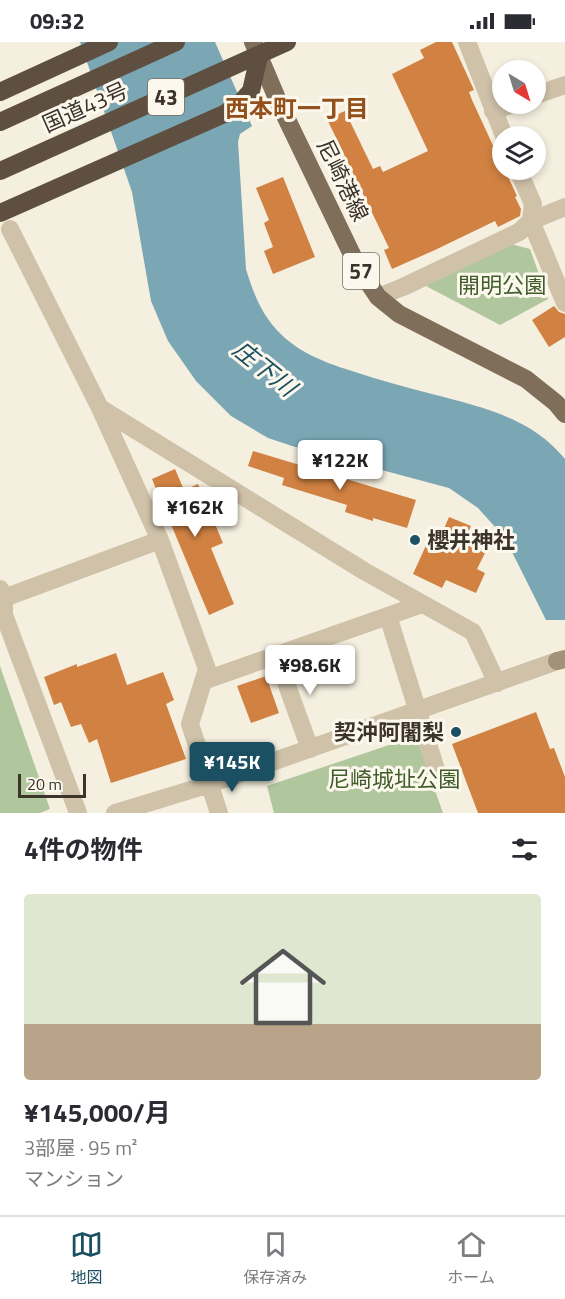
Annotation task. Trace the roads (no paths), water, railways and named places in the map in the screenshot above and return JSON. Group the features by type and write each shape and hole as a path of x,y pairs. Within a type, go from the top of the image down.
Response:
{"highway":[{"path":"0,92 109,42"},
{"name":"国道43号","path":"0,122 176,42"},
{"name":"国道43号","path":"0,171 225,71 256,49 287,42"},
{"path":"0,213 224,114 252,91 256,49"}],"main road":[{"name":"尼崎港線","path":"256,49 279,103 358,267 378,297 399,314 526,379 562,405"}],"street":[{"path":"467,42 492,108"},
{"path":"546,92 565,85"},
{"path":"522,180 533,204 531,221 565,303"},
{"path":"378,297 404,287 519,232 531,221 565,207"},
{"path":"10,229 100,408 160,540 207,669 190,724 219,813"},
{"path":"100,408 364,571 473,632 497,683"},
{"path":"78,813 4,615 2,594 160,540"},
{"path":"203,681 422,604"},
{"path":"388,616 440,779"},
{"path":"276,656 310,749"},
{"path":"115,813 210,784 561,660"}],"water":[{"name":"庄下川","path":"80,42 215,42 252,126 240,134 238,142 246,269 261,308 285,338 317,358 340,367 487,409 521,423 552,445 565,459 565,658 505,538 478,508 449,488 268,438 231,416 196,381 168,341 151,301 132,192"}],"place":[{"name":"櫻井神社","path":"415,540"},
{"name":"契沖阿闍梨","path":"456,732"}],"district":[{"name":"西本町一丁目","path":"297,108"}],"park label":[{"name":"開明公園","path":"502,285"},
{"name":"尼崎城址公園","path":"394,779"}]}
